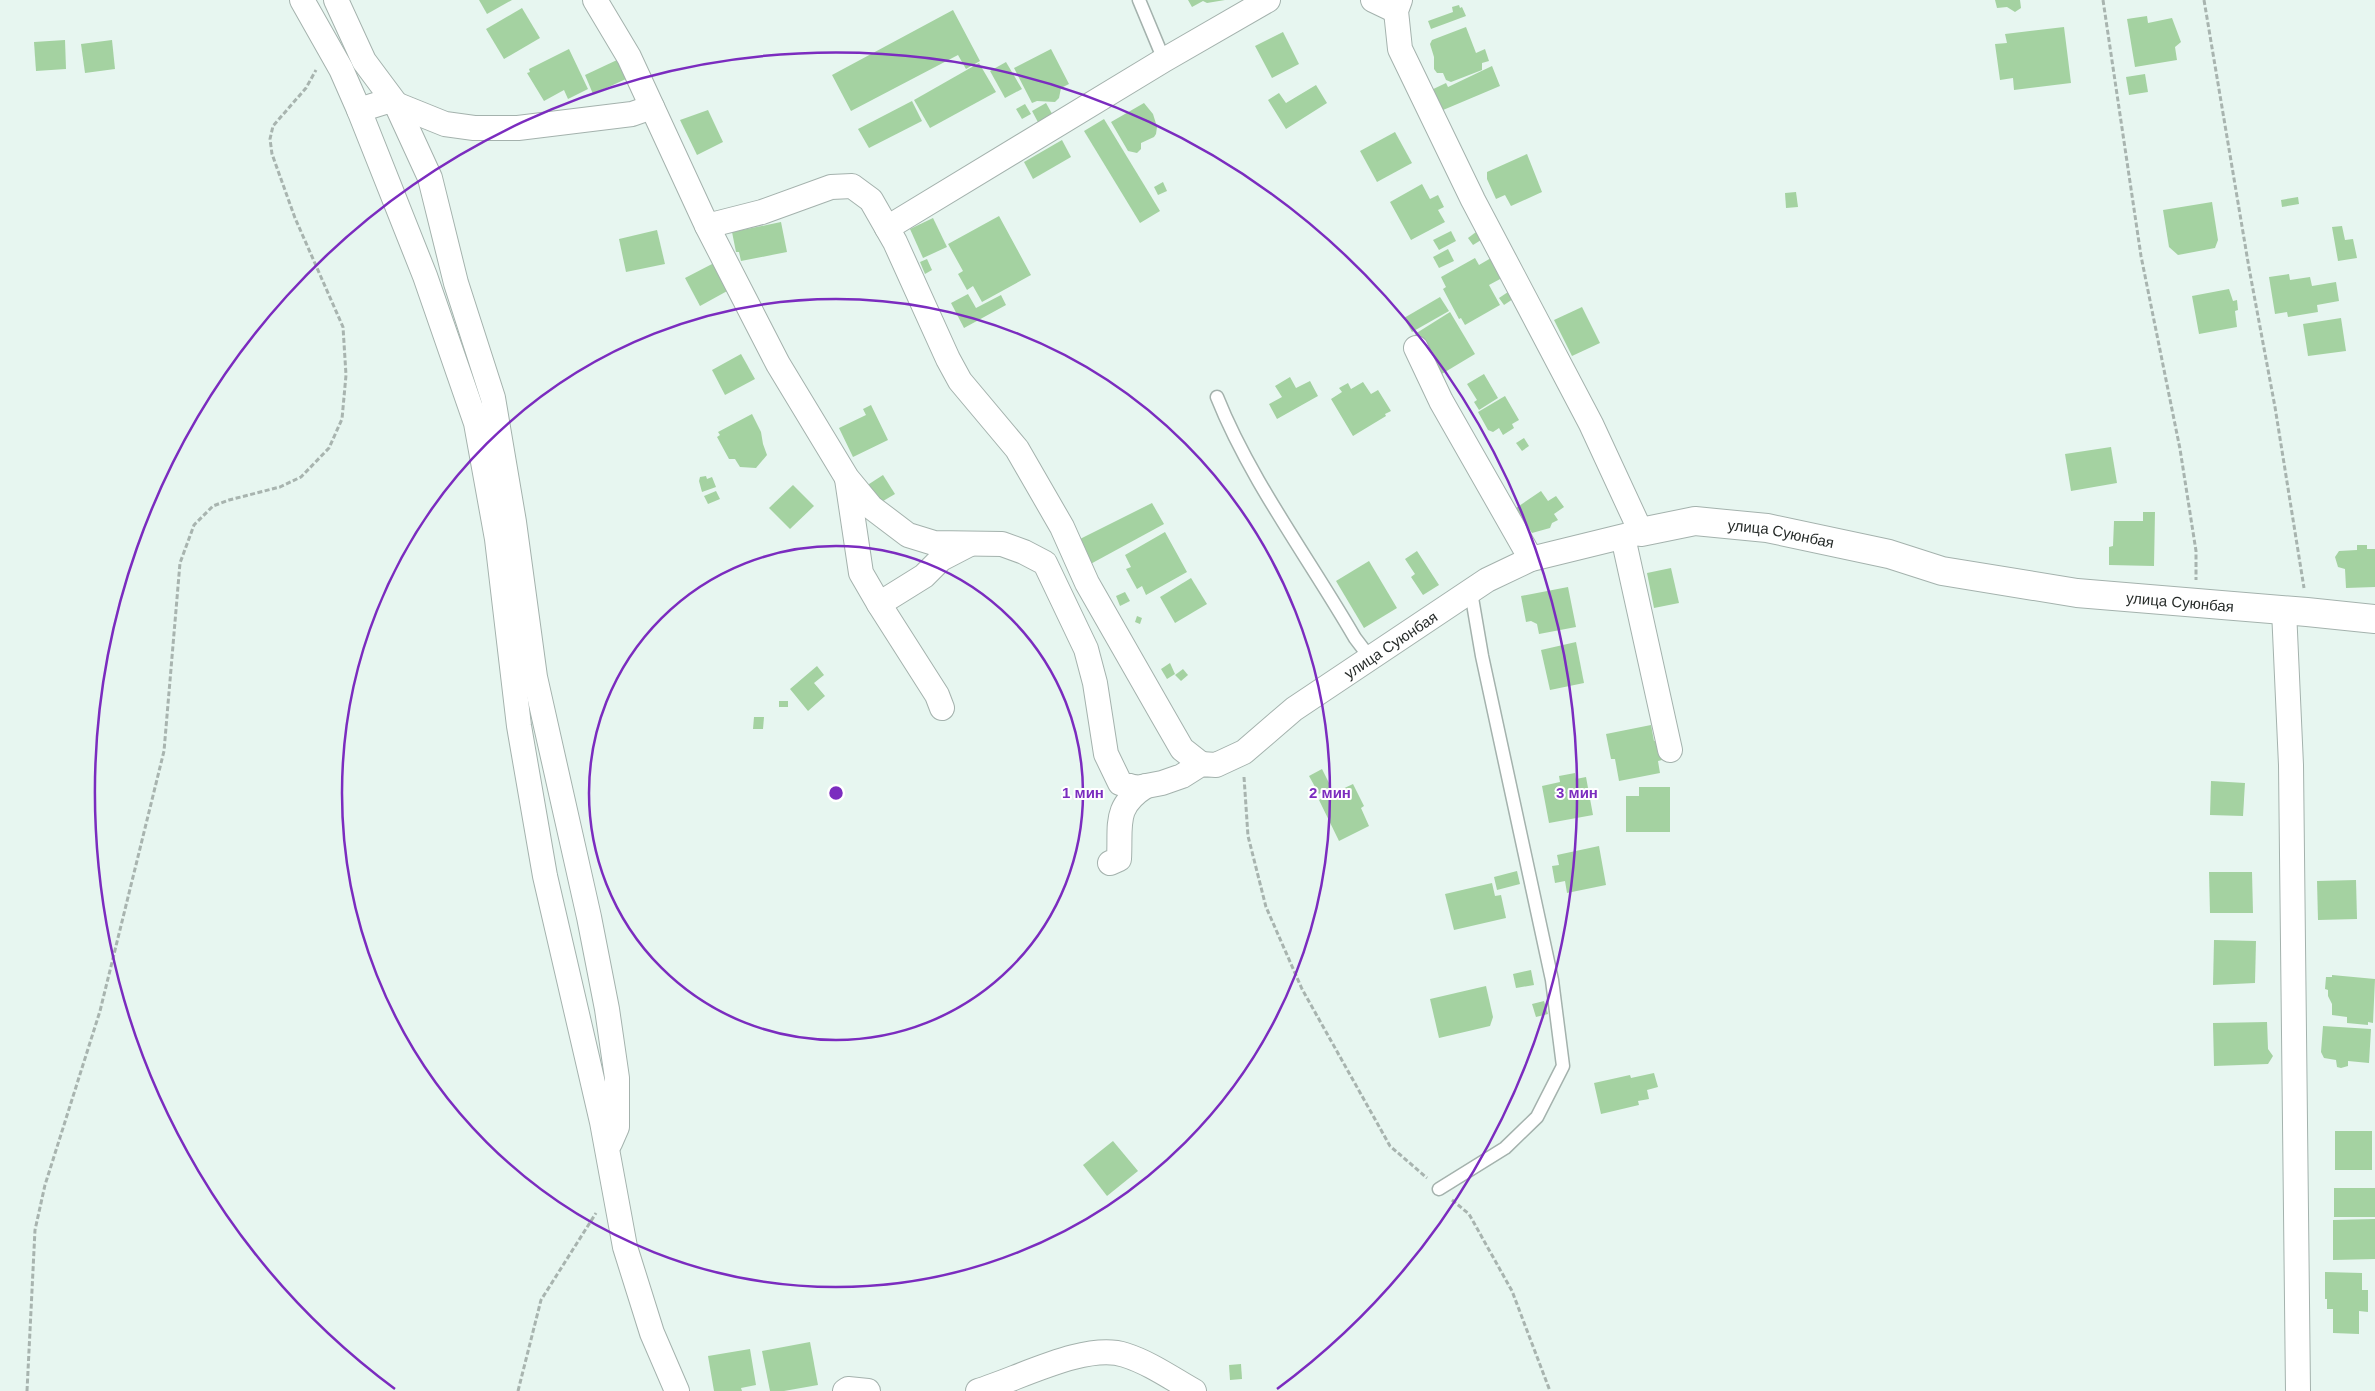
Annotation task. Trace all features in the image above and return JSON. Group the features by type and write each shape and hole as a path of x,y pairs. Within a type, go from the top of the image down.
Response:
{"street":[{"path":"302,0 359,110 425,276 476,423 497,538 519,726 545,876 564,948 608,1149 625,1247 652,1332 677,1391"},
{"path":"595,0 629,57 707,226 778,364 847,478 870,507 908,535 934,543 1002,544 1024,552 1045,563 1086,649 1094,682 1106,754 1112,770 1120,783 1136,788 1162,783 1182,776 1201,764 1182,749 1087,583 1062,527 1017,449 960,381 887,228 871,200 852,186 831,187 762,212 707,226"},
{"path":"887,228 1164,60 1268,0"},
{"path":"1373,0 1398,6 1400,49 1423,100 1591,424 1632,535 1670,750"},
{"path":"324,40 339,8"},
{"path":"339,8 364,61 396,104 430,178 459,292 493,398 514,522 535,677 607,1009 617,1078 617,1127 608,1149"},
{"path":"359,110 388,101 445,124 474,128 518,128 623,116 652,107"},
{"path":"1416,348 1441,401 1531,559"},
{"path":"847,478 861,573 937,695 942,708"},
{"name":"улица Суюнбая","path":"1201,764 1216,765 1244,752 1294,709 1487,580 1531,559 1574,547 1695,521 1767,528 1889,554 1942,571 2077,593 2296,611 2375,620"},
{"path":"879,604 899,594 924,576 941,559 971,543"},
{"path":"2296,611 2291,766 2298,1185 2298,1391"},
{"path":"1110,863 1119,859 1119,825 1127,800 1146,786"},
{"path":"978,1391 1054,1363 1102,1351 1124,1354 1147,1364 1194,1391"},
{"path":"845,1391 848,1389 868,1391"}],"lane":[{"path":"1139,0 1164,60"},
{"path":"1217,397 1228,424 1259,479 1355,638 1371,659"},
{"path":"1440,1189 1505,1148 1537,1116 1563,1066 1552,980 1482,656 1471,592"}],"path":[{"path":"2102,0 2141,256 2180,449 2196,551 2197,603"},
{"path":"2204,0 2249,268 2277,416 2296,611"},
{"path":"27,1391 35,1230 45,1186 100,1011 164,751 180,563 194,526 213,506 229,500 280,488 301,477 329,448 342,419 346,375 343,327 295,218 272,154 270,139 273,126 306,88 324,40"},
{"path":"1244,752 1243,786 1248,836 1266,907 1302,989 1390,1146 1469,1214 1512,1291 1550,1391"},
{"path":"518,1391 541,1300 587,1229 613,1183"}],"building":[{"path":"479,0 512,0 487,14"},
{"path":"1188,0 1225,0 1207,3 1203,1 1192,7"},
{"path":"1995,0 2020,0 2021,8 2015,12 2007,7 1997,8"},
{"path":"1459,5 1466,16 1431,29 1428,21 1453,12 1452,7"},
{"path":"522,8 540,38 504,59 486,29"},
{"path":"953,10 980,61 966,69 958,55 851,111 832,75"},
{"path":"2147,16 2148,23 2172,18 2181,42 2175,47 2177,60 2135,67 2127,19"},
{"path":"1466,27 1476,53 1485,49 1489,61 1482,63 1482,70 1451,82 1446,80 1443,73 1437,73 1434,69 1434,57 1430,44 1432,40"},
{"path":"2064,27 2071,83 2014,90 2013,78 2000,80 1995,44 2007,43 2005,34"},
{"path":"1283,32 1299,64 1272,78 1255,46"},
{"path":"65,40 66,69 36,71 34,42"},
{"path":"112,40 115,69 85,73 81,44"},
{"path":"569,49 588,89 568,99 564,90 544,101 527,73 530,72 529,69"},
{"path":"1051,49 1069,84 1061,88 1059,98 1055,102 1037,101 1032,103 1014,68"},
{"path":"617,60 626,79 593,94 585,75"},
{"path":"1006,62 1022,89 1005,98 990,71"},
{"path":"979,63 996,92 930,128 914,100"},
{"path":"1492,66 1500,86 1436,113 1427,92 1446,83 1448,87"},
{"path":"2145,74 2148,92 2129,95 2126,77"},
{"path":"1316,85 1327,103 1286,129 1268,100 1279,93 1286,103"},
{"path":"912,101 922,121 869,148 858,129"},
{"path":"1046,103 1055,119 1040,126 1032,111"},
{"path":"1144,103 1153,114 1157,127 1156,134 1154,137 1141,143 1141,149 1137,153 1128,151 1111,122"},
{"path":"1025,104 1031,114 1022,119 1016,109"},
{"path":"708,110 723,142 697,155 680,120"},
{"path":"1104,119 1160,211 1140,223 1084,131"},
{"path":"1395,132 1412,163 1377,182 1360,151"},
{"path":"1062,140 1071,157 1033,179 1024,162"},
{"path":"1527,154 1542,192 1511,206 1505,195 1496,199 1487,179 1487,172"},
{"path":"1163,182 1167,191 1158,195 1154,187"},
{"path":"1422,184 1430,199 1438,195 1444,207 1438,210 1445,222 1411,240 1390,202"},
{"path":"1796,192 1798,207 1786,208 1785,193"},
{"path":"2298,197 2299,204 2282,207 2281,200"},
{"path":"2212,202 2218,240 2215,248 2178,255 2169,247 2163,210"},
{"path":"999,216 1031,275 982,302 973,286 967,290 958,274 963,271 948,244"},
{"path":"933,218 947,247 923,258 910,229"},
{"path":"781,222 787,252 741,261 739,252 736,252 732,232"},
{"path":"2342,226 2345,240 2353,239 2357,258 2338,261 2332,227"},
{"path":"657,230 665,264 626,272 619,239"},
{"path":"1451,231 1456,241 1439,250 1433,240"},
{"path":"1476,232 1481,240 1473,245 1468,238"},
{"path":"1448,249 1454,261 1439,268 1433,257"},
{"path":"1475,258 1479,265 1491,258 1502,278 1489,285 1500,305 1465,325 1461,318 1459,319 1443,289 1446,287 1441,277"},
{"path":"927,259 932,270 925,274 920,262"},
{"path":"714,263 729,290 700,306 685,278"},
{"path":"2289,274 2290,280 2310,277 2312,286 2336,282 2339,301 2317,305 2318,312 2288,317 2287,312 2275,314 2269,277"},
{"path":"2229,289 2233,301 2237,300 2238,310 2235,311 2237,327 2199,334 2192,296"},
{"path":"1508,292 1513,299 1504,305 1499,298"},
{"path":"968,294 976,308 1001,295 1006,305 964,328 951,303"},
{"path":"1440,297 1449,311 1412,332 1404,318"},
{"path":"1582,307 1600,343 1572,356 1554,320"},
{"path":"1450,312 1475,354 1440,375 1415,334"},
{"path":"2341,318 2346,351 2308,356 2303,324"},
{"path":"741,354 755,379 725,395 712,370"},
{"path":"1484,374 1498,398 1479,410 1474,402 1477,400 1467,384"},
{"path":"1290,377 1296,388 1310,381 1318,396 1277,419 1269,404 1282,397 1275,386"},
{"path":"1363,382 1371,394 1378,390 1391,411 1353,436 1331,399 1342,392 1339,388 1348,383 1351,389"},
{"path":"1505,396 1519,420 1512,424 1514,428 1503,435 1499,428 1493,432 1488,430 1478,412"},
{"path":"871,405 888,440 853,457 839,428 866,415 863,409"},
{"path":"752,414 761,432 767,455 756,468 740,467 735,459 729,459 717,437 720,435 718,432"},
{"path":"1524,438 1529,446 1522,451 1516,443"},
{"path":"2111,447 2117,483 2071,491 2065,454"},
{"path":"883,475 895,494 878,504 866,486"},
{"path":"706,476 707,479 712,477 716,487 702,492 699,481 700,477"},
{"path":"793,485 814,506 790,529 769,508"},
{"path":"716,491 720,499 708,504 704,496"},
{"path":"1541,491 1548,501 1556,496 1564,507 1554,514 1558,520 1552,523 1550,528 1532,533 1516,508"},
{"path":"1152,503 1164,524 1085,567 1072,543"},
{"path":"2143,512 2155,512 2154,566 2109,565 2109,547 2113,546 2114,521 2143,521"},
{"path":"1165,532 1187,572 1146,595 1142,586 1137,589 1126,569 1131,567 1125,555"},
{"path":"2357,545 2367,545 2367,549 2375,549 2375,587 2346,588 2345,569 2338,567 2335,557 2339,551 2357,550"},
{"path":"1417,551 1439,585 1423,595 1411,577 1415,574 1405,559"},
{"path":"1369,561 1397,608 1364,628 1336,581"},
{"path":"1671,568 1679,603 1654,608 1647,573"},
{"path":"1191,578 1207,604 1175,623 1160,597"},
{"path":"1568,587 1576,627 1539,634 1537,624 1531,621 1526,622 1521,596"},
{"path":"1125,592 1130,601 1120,606 1116,596"},
{"path":"1137,616 1142,618 1140,624 1135,622"},
{"path":"1576,642 1584,683 1550,690 1541,650"},
{"path":"1170,663 1175,674 1167,679 1161,669"},
{"path":"817,666 824,675 814,683 825,696 808,711 790,689"},
{"path":"1183,669 1188,675 1181,681 1175,675"},
{"path":"779,701 788,701 788,707 779,707"},
{"path":"754,717 764,717 763,729 753,729"},
{"path":"1651,725 1654,741 1658,740 1662,760 1658,761 1660,773 1619,781 1615,759 1611,759 1606,734"},
{"path":"1322,769 1331,787 1319,794 1309,776"},
{"path":"1575,773 1576,779 1586,777 1593,815 1549,823 1542,786 1560,782 1559,776"},
{"path":"2211,781 2245,783 2243,816 2210,815"},
{"path":"1353,784 1364,806 1361,808 1369,826 1339,841 1319,800"},
{"path":"1639,787 1670,787 1670,832 1626,832 1626,796 1639,796"},
{"path":"1599,846 1606,885 1567,893 1565,881 1555,883 1552,866 1559,865 1557,855"},
{"path":"1517,871 1520,884 1497,890 1494,877"},
{"path":"2209,872 2252,872 2253,913 2210,913"},
{"path":"2356,880 2357,919 2318,920 2317,881"},
{"path":"1492,883 1495,896 1501,895 1506,918 1454,930 1445,894"},
{"path":"2214,940 2256,941 2255,983 2213,985"},
{"path":"1531,970 1534,985 1516,988 1513,974"},
{"path":"2332,975 2375,979 2373,1023 2368,1022 2368,1025 2347,1023 2347,1017 2332,1015 2332,1004 2328,996 2328,990 2325,989 2326,977 2332,977"},
{"path":"1486,986 1493,1017 1490,1026 1439,1038 1430,999"},
{"path":"1544,1001 1548,1014 1536,1017 1532,1004"},
{"path":"2267,1022 2268,1049 2273,1056 2268,1064 2214,1066 2213,1023"},
{"path":"2323,1026 2371,1029 2369,1063 2348,1061 2348,1066 2341,1068 2337,1067 2336,1060 2324,1058 2321,1052"},
{"path":"1654,1073 1658,1087 1647,1090 1649,1099 1638,1101 1639,1105 1601,1114 1594,1083 1630,1075 1631,1078"},
{"path":"2335,1131 2372,1131 2372,1170 2335,1170"},
{"path":"1113,1141 1138,1171 1107,1196 1083,1165"},
{"path":"2334,1188 2375,1188 2375,1217 2334,1217"},
{"path":"2375,1219 2375,1259 2333,1260 2333,1220"},
{"path":"2325,1272 2362,1273 2362,1290 2368,1290 2368,1312 2359,1311 2359,1334 2333,1333 2333,1309 2327,1309 2327,1299 2325,1299"},
{"path":"810,1342 818,1385 784,1391 770,1391 762,1351"},
{"path":"750,1349 756,1385 741,1388 742,1391 714,1391 708,1356"},
{"path":"1241,1364 1242,1379 1230,1380 1229,1365"}]}
